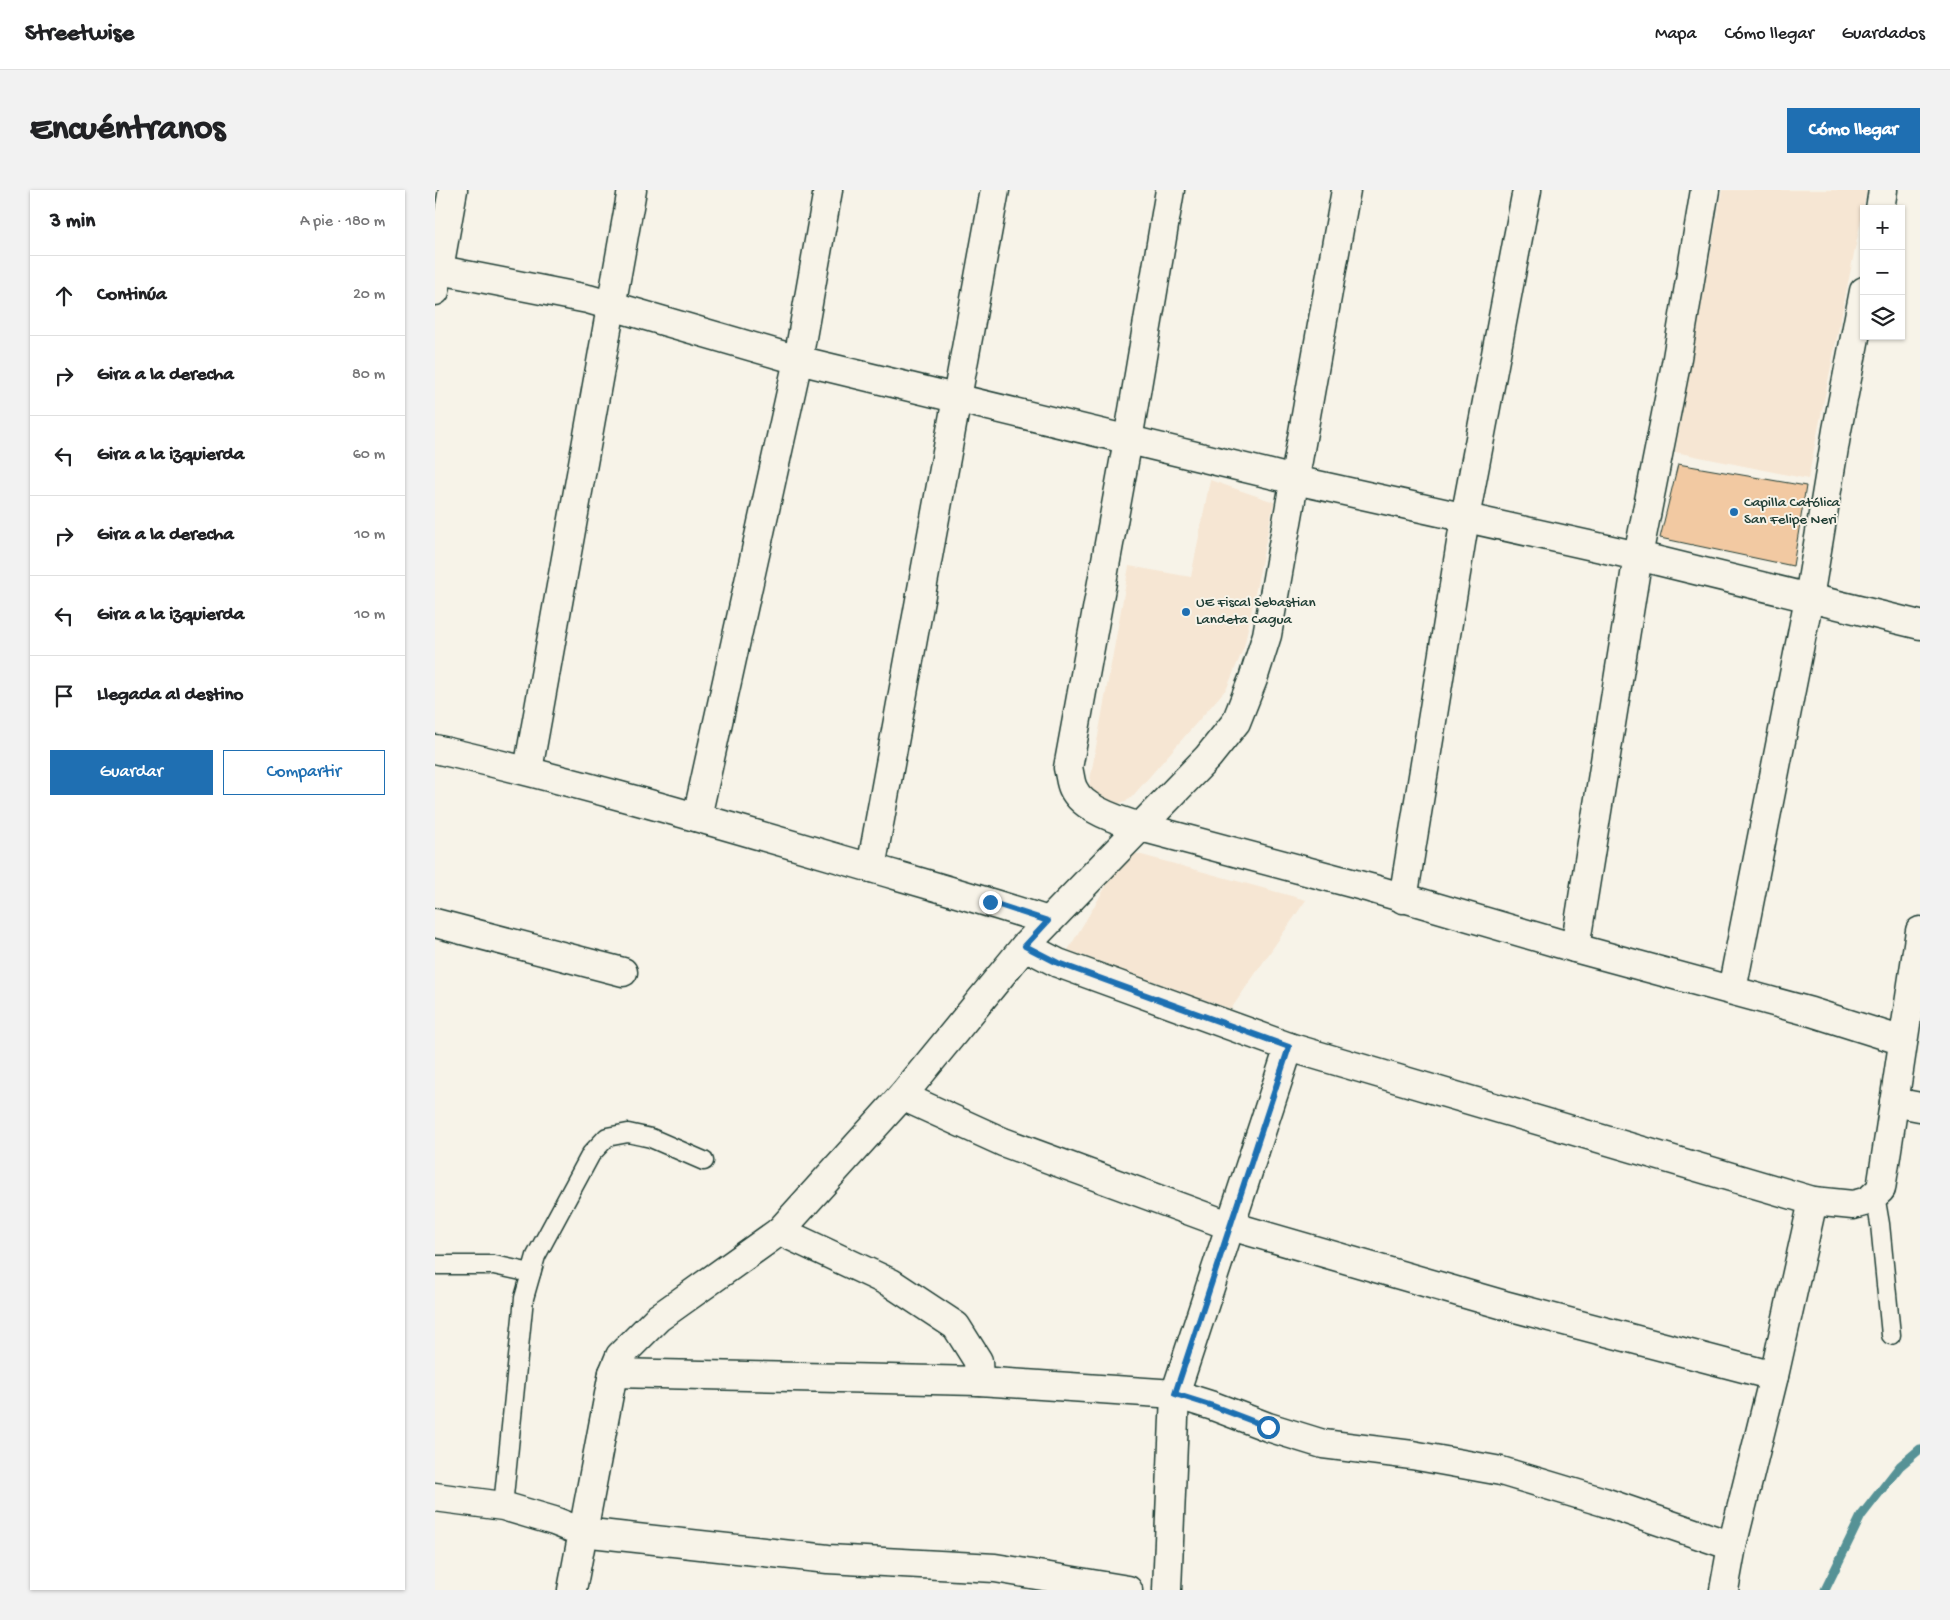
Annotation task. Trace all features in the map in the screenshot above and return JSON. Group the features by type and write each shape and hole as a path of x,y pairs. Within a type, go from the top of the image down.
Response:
{"street":[{"path":"453,190 436,276 588,298 798,360 1295,480 1638,556 1920,625"},
{"path":"528,770 632,190"},
{"path":"697,817 798,360 828,190"},
{"path":"871,868 995,190"},
{"path":"1170,190 1128,440 1068,768 1073,789 1088,805 1112,818 1141,827 1811,1012 1903,1041"},
{"path":"572,1590 613,1373 621,1356 658,1318 780,1231 902,1096 1025,946 1208,757 1237,722 1267,635 1346,190"},
{"path":"1403,899 1465,518 1527,190"},
{"path":"1575,948 1638,556 1676,364 1705,190"},
{"path":"1880,205 1883,190"},
{"path":"1732,990 1809,598 1837,430 1863,295"},
{"path":"435,749 528,770 697,817 990,902 1048,921"},
{"path":"435,923 623,972"},
{"path":"1025,946 1058,963 1289,1047 1813,1201 1853,1206 1868,1201 1881,1190 1907,1105 1903,1041 1920,932"},
{"path":"1167,1590 1175,1394 1289,1047"},
{"path":"902,1096 1003,1142 1231,1226 1504,1305 1774,1376"},
{"path":"1724,1590 1732,1546 1774,1376 1813,1201"},
{"path":"780,1231 891,1283 956,1326 978,1361 979,1381"},
{"path":"613,1373 979,1381 1175,1394 1323,1444 1412,1455 1501,1471 1604,1502 1732,1546"},
{"path":"435,1497 503,1506 555,1521 582,1532 828,1559 995,1568 1100,1587 1128,1590"}],"lane":[{"path":"503,1506 524,1298 536,1256 591,1154 607,1137 628,1133 651,1138 704,1161"},
{"path":"1875,1195 1880,1224 1891,1335"},
{"path":"435,1265 494,1265 531,1273"}],"shaded area":[{"path":"1722,190 1867,190 1864,205 1860,205 1860,224 1808,479 1675,452"},
{"name":"UE Fiscal Sebastian Landeta Cagua","path":"1210,480 1274,502 1244,647 1227,688 1130,799 1111,807 1088,791 1129,566 1191,577"},
{"path":"1127,851 1306,900 1231,1009 1068,950"}],"building":[{"name":"Capilla Católica San Felipe Neri","path":"1678,464 1806,486 1793,566 1660,538"}],"waterway":[{"path":"1825,1590 1861,1516 1900,1466 1920,1449"}],"place":[{"name":"Capilla Católica San Felipe Neri","path":"1734,512"},
{"name":"UE Fiscal Sebastian Landeta Cagua","path":"1186,612"}],"route":[{"path":"990,902 1048,921 1025,946 1058,963 1289,1047 1175,1394 1268,1427"}]}
